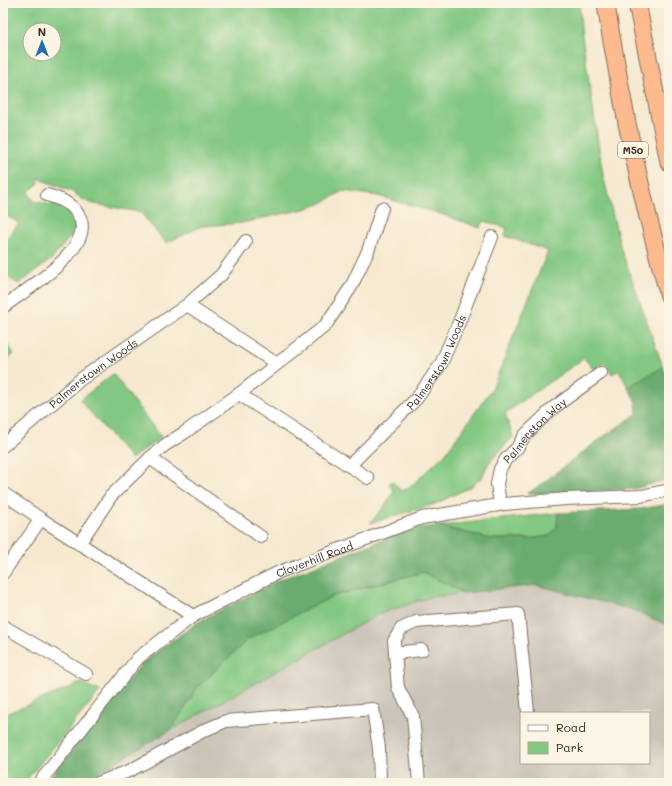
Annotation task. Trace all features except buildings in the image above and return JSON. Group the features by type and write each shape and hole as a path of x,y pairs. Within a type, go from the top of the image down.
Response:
{"highway":[{"name":"M50","path":"606,3 627,126 650,226 669,296"},
{"path":"637,3 669,162"}],"street":[{"path":"5,301 54,269 76,247 82,234 82,221 76,211 63,200 47,195"},
{"path":"79,544 110,496 150,458 239,394 326,326 352,287 368,251 382,208"},
{"name":"Palmerstown Woods","path":"349,466 417,398 441,364 492,237"},
{"name":"Palmerstown Woods","path":"3,446 80,380 187,305 221,275 246,241"},
{"path":"187,305 277,364"},
{"name":"Palmerston Way","path":"500,504 497,484 500,469 506,459 525,435 553,408 600,373"},
{"path":"239,394 368,478"},
{"path":"150,458 261,537"},
{"name":"Cloverhill Road","path":"38,783 138,658 193,616 279,572 422,518 500,504 566,499 641,496 669,490"},
{"path":"3,493 79,544 193,616"},
{"path":"3,573 41,519"},
{"path":"419,783 413,716 398,688 394,641 401,629 416,622 518,614 528,712"},
{"path":"3,626 86,674"},
{"path":"395,653 422,650"},
{"path":"98,783 139,767 205,730 226,721 373,709 379,748 380,783"}],"shaded area":[{"path":"536,585 633,610 669,626 669,783 83,783 92,776 200,713 379,614 431,597"}],"green space":[{"path":"3,3 579,3 581,29 603,175 621,249 663,367 628,387 619,370 612,374 605,363 593,369 584,358 505,413 513,437 488,464 482,477 472,486 435,504 370,523 387,503 394,491 389,484 392,481 401,491 408,489 445,454 492,389 548,251 505,236 507,228 484,221 480,228 441,214 378,196 343,191 320,204 304,209 242,223 202,226 166,243 140,212 94,204 83,200 73,192 37,178 39,183 28,192 34,201 51,205 55,203 72,211 77,228 53,258 19,284 3,272 3,244 19,223 3,214"},
{"path":"3,337 14,354 3,363"},
{"path":"663,367 669,382 669,479 634,489 527,494 603,437 637,414 636,402 628,387"},
{"path":"113,374 161,437 131,459 80,400"},
{"path":"669,504 669,626 633,610 536,585 464,593 423,572 333,596 248,639 197,688 171,730 92,776 83,783 45,783 144,661 198,622 279,580 410,529 438,526 491,539 529,539 549,536 557,527 558,513 640,509"},
{"path":"558,513 557,527 549,536 529,539 491,539 438,526"},
{"path":"423,572 464,593 431,597 379,614 171,730 197,688 248,639 333,596"},
{"path":"81,683 100,691 24,783 3,783 3,715"}]}
